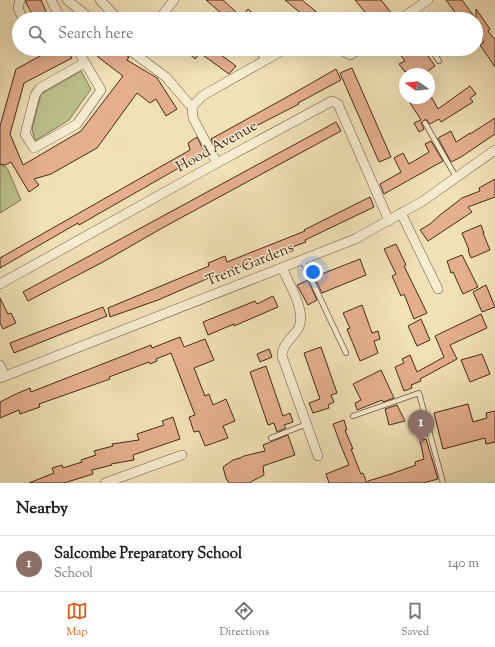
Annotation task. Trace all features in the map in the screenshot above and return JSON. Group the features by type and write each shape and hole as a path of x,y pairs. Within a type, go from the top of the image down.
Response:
{"street":[{"path":"20,0 18,8 20,12"},
{"path":"51,0 57,12"},
{"path":"67,0 82,12"},
{"path":"100,0 110,12"},
{"path":"165,12 174,0"},
{"path":"413,12 428,0"},
{"path":"80,56 101,90 77,124 34,148 25,134 35,95 40,88 84,63"},
{"path":"138,56 166,77 190,105 193,118 217,163"},
{"path":"265,56 268,59"},
{"path":"190,105 202,96 273,56"},
{"name":"Hood Avenue","path":"0,284 217,163 332,101 338,104 389,221"},
{"name":"Trent Gardens","path":"2,377 355,240 423,202 495,150"},
{"path":"401,213 438,289"},
{"path":"282,268 298,305 300,316 299,326 284,348 282,356 318,456"},
{"path":"0,365 2,377"},
{"path":"105,483 182,455"}],"lane":[{"path":"435,56 438,61"},
{"path":"425,123 456,178"},
{"path":"302,260 346,353"},
{"path":"353,416 419,393 443,483"},
{"path":"271,438 307,424"}],"green space":[{"path":"81,71 91,89 69,120 35,141 32,129 41,94"},
{"path":"0,165 6,167 8,170 21,200 0,213"}],"building":[{"path":"26,0 41,0 46,12 31,12"},
{"path":"206,0 223,0 236,12 220,12"},
{"path":"285,0 302,0 317,12 300,12"},
{"path":"355,0 381,0 390,12 365,12"},
{"path":"446,0 462,0 471,12 455,12"},
{"path":"483,19 490,29 488,31 495,40 495,67 483,49"},
{"path":"40,56 71,56 72,58 24,83 10,134 23,165 81,131 123,76 98,56 129,57 127,60 157,78 177,109 166,116 156,99 150,103 137,93 97,148 51,174 34,179 39,185 29,192 11,162 5,165 0,164 0,126 16,69"},
{"path":"204,56 222,56 236,66 229,74"},
{"path":"401,56 428,56 435,66 432,68 402,68 399,64 405,61"},
{"path":"352,68 391,157 379,162 340,73"},
{"path":"336,69 341,80 298,103 299,104 215,147 211,139"},
{"path":"470,86 476,94 470,98 473,102 441,122 439,119 430,124 427,120 424,120 421,123 424,129 419,132 414,123 421,120 411,104 435,104 438,109"},
{"path":"495,118 495,134 451,162 438,138 451,131 456,142"},
{"path":"336,122 341,131 164,227 103,262 28,301 23,292"},
{"path":"197,137 205,153 0,268 0,258 190,150 188,143"},
{"path":"431,141 443,161 384,194 380,184 401,172 394,158 403,153 409,164 429,152 425,144"},
{"path":"495,179 495,197 468,207 472,212 428,241 420,230 430,224 462,198 480,191 479,188"},
{"path":"370,197 374,207 305,240 306,242 239,267 239,265 158,300 110,317 108,308 209,266 208,263 225,256 227,262 305,231 304,230"},
{"path":"481,225 490,250 471,258 462,233"},
{"path":"396,244 406,265 404,266 427,313 414,319 404,294 401,296 392,276 396,274 384,249"},
{"path":"462,255 478,287 463,294 453,272 451,273 447,261"},
{"path":"360,259 366,275 322,293 314,277"},
{"path":"308,280 317,300 308,305 297,285"},
{"path":"486,285 495,307 482,312 473,292"},
{"path":"273,296 278,307 234,326 234,324 208,335 203,322 255,301 257,304"},
{"path":"0,298 8,314 11,313 16,323 3,329 0,323"},
{"path":"362,305 372,333 378,331 380,339 374,341 378,353 360,361 347,329 350,328 343,313"},
{"path":"103,307 107,316 14,353 10,343"},
{"path":"481,314 487,328 450,345 457,359 420,379 421,381 411,385 412,388 404,391 395,367 404,363 402,359 410,355 417,372 444,357 435,336"},
{"path":"421,319 430,340 417,346 408,326"},
{"path":"180,337 184,347 205,339 214,360 194,368 205,396 209,394 213,405 226,399 235,421 223,426 228,438 205,446 199,431 194,432 189,417 195,415 171,353 156,359 157,361 150,364 149,362 109,377 110,379 39,404 40,407 20,414 19,410 0,418 0,402 16,394 30,388 31,392 151,345 152,348"},
{"path":"321,347 337,393 331,395 334,402 328,405 329,408 313,413 309,403 320,399 304,353"},
{"path":"269,349 272,357 260,362 257,354"},
{"path":"482,354 490,374 470,382 461,360"},
{"path":"266,366 283,416 290,413 293,422 284,425 286,428 277,432 274,423 268,425 250,372"},
{"path":"381,370 394,398 383,402 382,400 357,410 355,403 361,400 353,384"},
{"path":"468,404 473,422 487,418 486,413 495,411 495,442 486,444 485,438 443,449 434,413"},
{"path":"397,405 405,421 389,425 385,409"},
{"path":"173,417 180,439 133,455 134,460 111,464 112,465 92,470 93,474 64,483 29,483 54,473 52,468 62,465 63,468 82,462 81,460 96,455 94,451 113,446 112,444 139,440 137,434 164,425 162,421"},
{"path":"344,420 347,430 345,430 353,449 351,449 361,474 363,473 367,483 329,483 326,474 349,465 333,424"},
{"path":"288,435 295,455 263,466 264,475 249,483 229,483 223,467 233,460 265,451 263,445"},
{"path":"426,439 438,479 423,483 368,483 368,481 416,465 415,462 424,459 420,441"}],"place":[{"name":"Salcombe Preparatory School","path":"421,443"}]}
